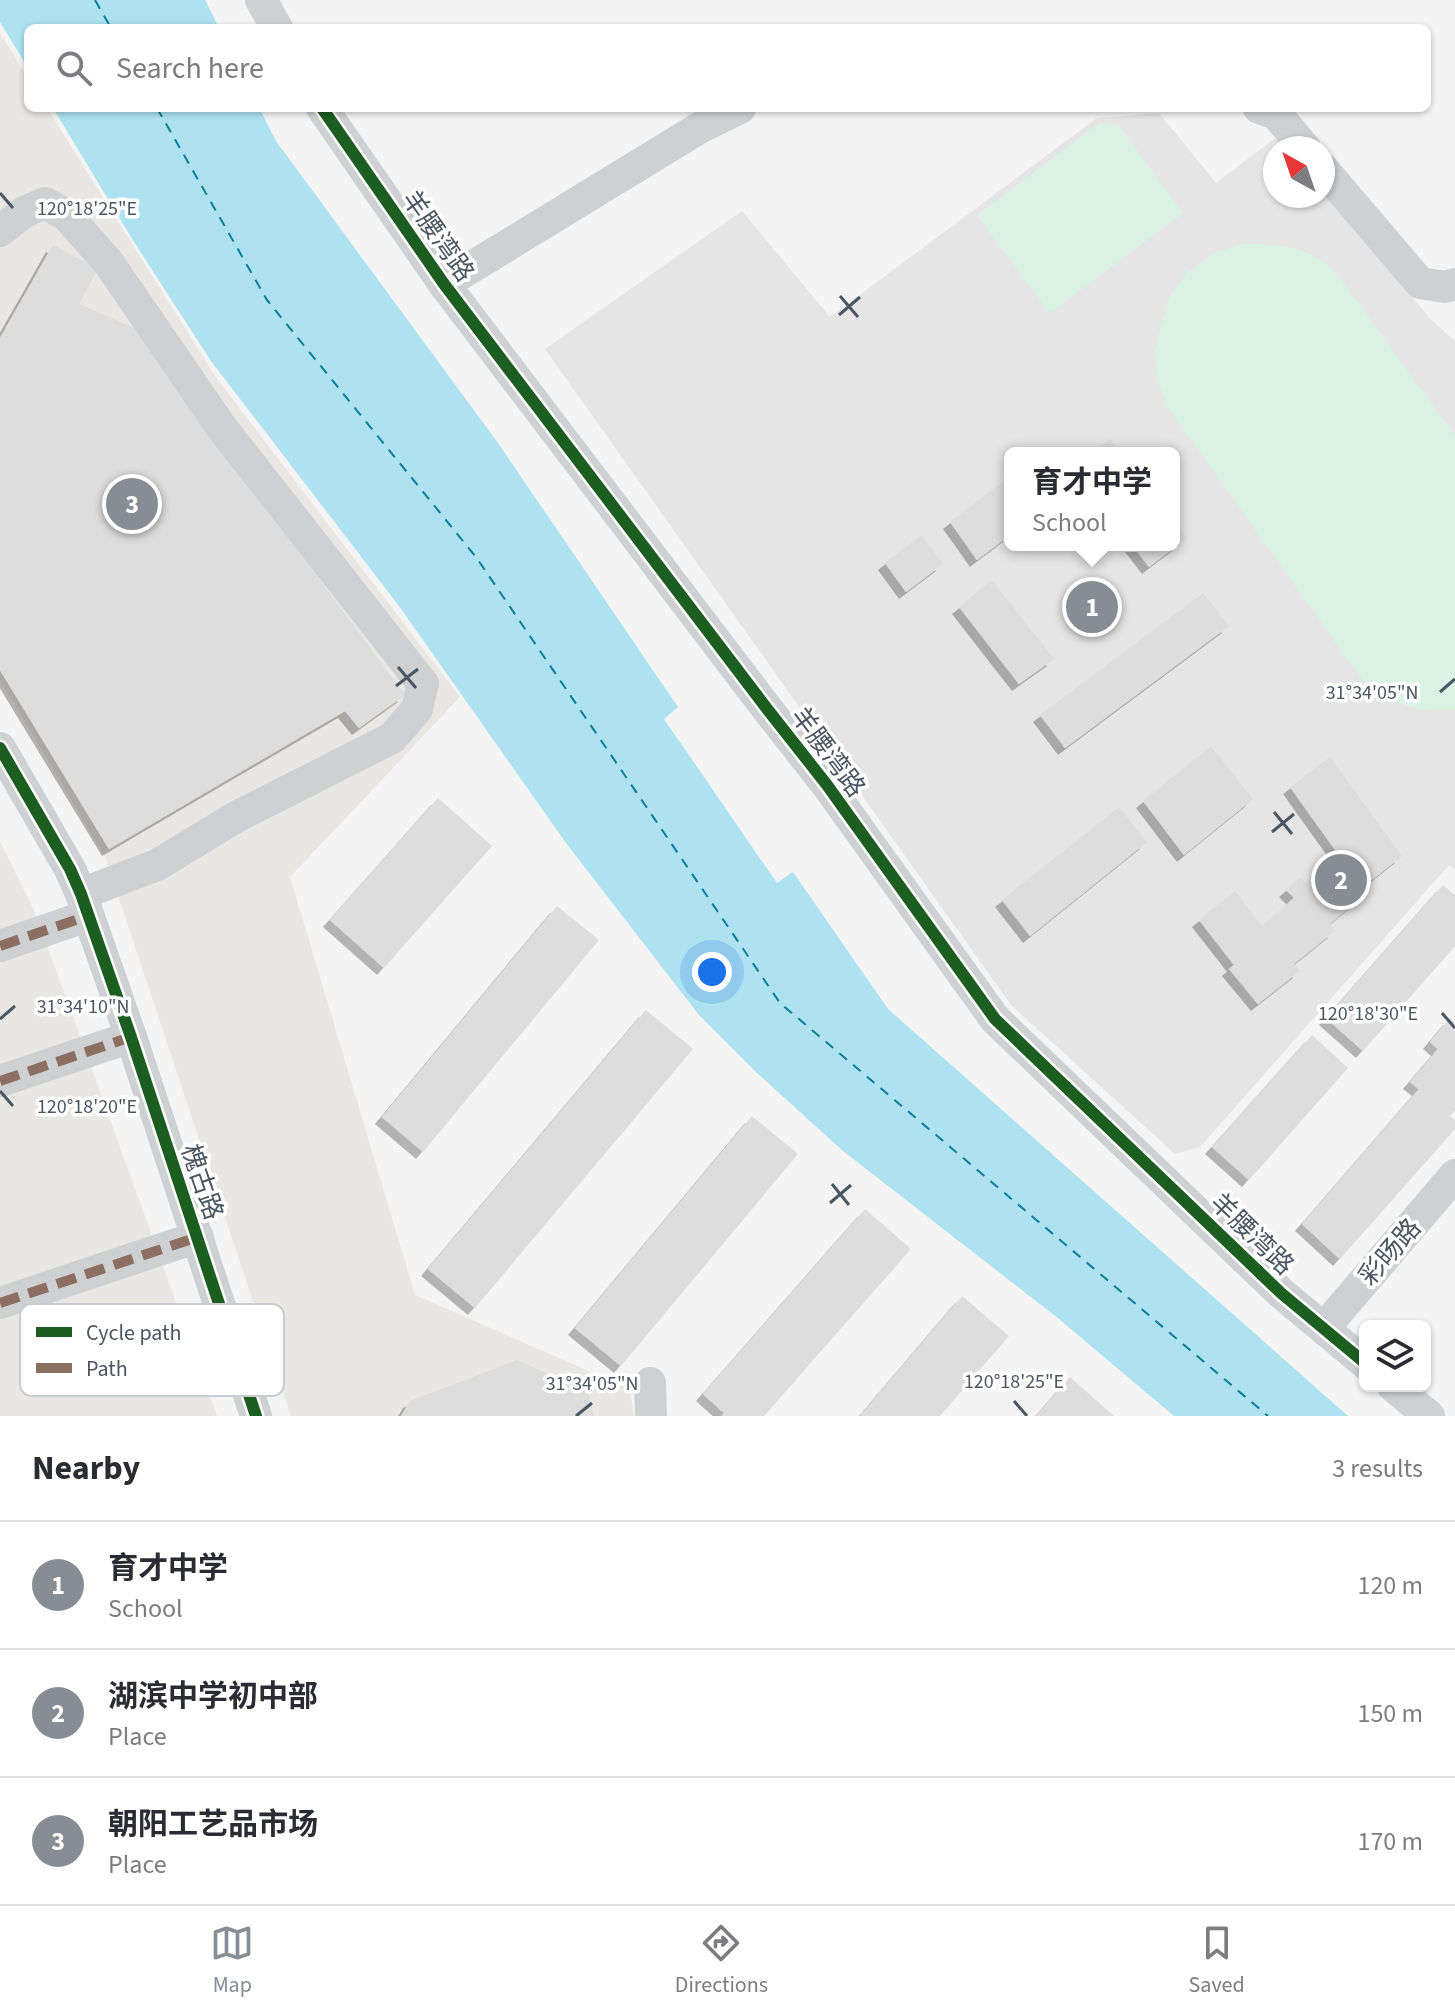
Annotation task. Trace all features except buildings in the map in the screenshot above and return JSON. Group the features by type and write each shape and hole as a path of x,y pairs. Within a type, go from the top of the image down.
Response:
{"street":[{"path":"261,0 275,24"},
{"name":"羊腰湾路","path":"325,112 444,284 827,785 995,1019 1281,1293 1359,1358"},
{"path":"444,284 701,127 732,112"},
{"path":"1270,112 1276,114 1295,136"},
{"path":"1335,183 1420,283 1445,287 1455,284"},
{"path":"0,231 24,212 45,203 66,215 108,262 222,428 423,684 417,709 392,738 236,817 84,905 0,946"},
{"name":"槐古路","path":"0,748 70,869 131,1037 220,1304"},
{"path":"0,1081 131,1037"},
{"name":"彩旸路","path":"1324,1328 1455,1175"},
{"path":"0,1303 198,1237"},
{"path":"650,1383 651,1416"},
{"path":"1400,1392 1429,1416"},
{"name":"槐古路","path":"250,1396 256,1416"}],"shaded area":[{"path":"0,33 24,72 24,112 50,112 215,376 460,697 290,877 415,1295 630,1389 634,1416 291,1416 284,1395 284,1304 254,1304 105,857 0,680"},
{"path":"1159,113 1216,183 1263,147 1263,208 1335,208 1335,200 1430,319 1455,341 1455,870 1449,865 1200,1147 1175,1154 1011,1005 545,349 742,211 830,317 1097,118"},
{"path":"0,841 37,917 177,1304 20,1304 20,1396 210,1396 217,1416 0,1416"}],"green space":[{"path":"1100,123 1119,126 1183,213 1050,313 977,215"},
{"path":"1243,244 1296,249 1327,265 1343,282 1455,436 1455,710 1431,710 1395,702 1363,679 1167,406 1157,377 1155,352 1170,296 1187,273 1216,252"}],"water":[{"path":"0,0 205,0 217,24 24,24 24,61 0,22"},
{"path":"55,112 261,112 276,141 498,443 678,707 664,719 777,883 793,872 888,1009 1348,1416 1174,1416 1059,1319 843,1151 756,1072 699,1015 566,843 399,606 211,361"}],"ferry route":[{"path":"95,0 109,24"},
{"path":"159,112 267,300 476,557 780,1003 1268,1416"}],"marked path":[{"path":"0,946 87,916"},
{"path":"0,1081 131,1037"},
{"path":"0,1303 198,1237"}],"cycle path":[{"path":"325,112 444,284 827,785 995,1019 1281,1293 1359,1358"},
{"path":"0,748 70,869 81,894 219,1304"},
{"path":"249,1396 256,1416"}],"place":[{"name":"朝阳工艺品市场","path":"132,504"},
{"name":"育才中学","path":"1092,607"},
{"name":"湖滨中学初中部","path":"1341,880"}]}
